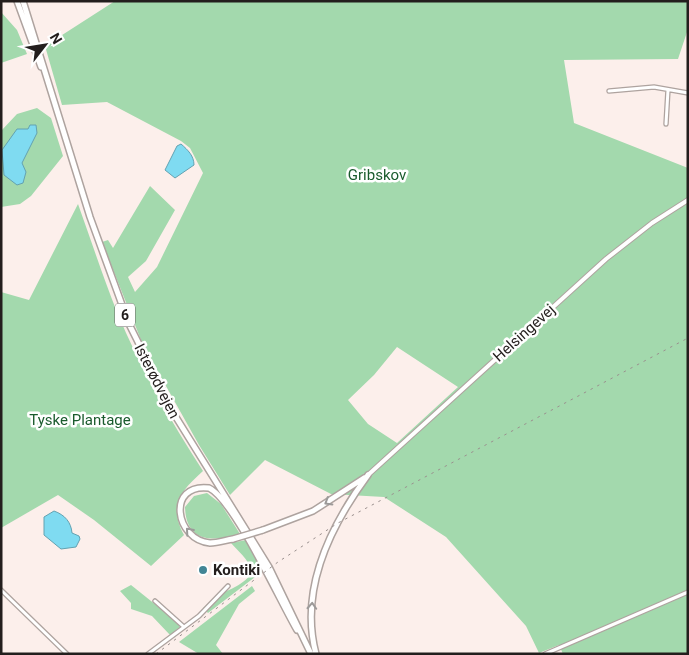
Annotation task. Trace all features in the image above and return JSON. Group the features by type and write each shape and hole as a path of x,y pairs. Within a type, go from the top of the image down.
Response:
{"highway":[{"path":"17,1 40,65 48,78"},
{"name":"Isterødvejen","path":"25,1 29,20 99,244 139,347 174,414 269,567 311,654"},
{"path":"306,643 248,539 221,497 216,491 201,487 186,493 180,508 183,524 187,531 201,541 210,543 233,538 263,530 313,511 368,475"},
{"path":"316,654 311,626 312,601 319,567 345,510 368,475"}],"street":[{"path":"609,91 640,87 688,93"},
{"path":"666,124 668,90"},
{"name":"Helsingevej","path":"368,475 613,254 652,223 688,200"},
{"path":"148,654 184,627 220,596 228,586"},
{"path":"1,590 67,654"},
{"path":"545,654 688,592"},
{"path":"155,601 184,627"}],"green space":[{"name":"Gribskov","path":"115,1 688,1 688,29 678,59 564,60 574,123 688,168 688,654 563,654 559,645 539,653 526,626 446,537 384,497 331,494 265,460 230,495 199,445 143,345 102,242 108,240 113,248 150,186 175,210 146,261 128,277 135,292 157,267 203,173 190,148 181,141 107,102 62,105 45,46","holes":["397,347 458,387 397,443 368,424 348,400 374,375"]},
{"path":"1,12 17,30 27,54 1,63"},
{"path":"37,108 51,118 63,156 31,196 20,204 1,207 1,131 17,114"},
{"name":"Tyske Plantage","path":"78,204 126,333 167,413 203,471 183,492 179,499 177,515 184,535 151,566 94,520 58,495 1,528 1,292 29,300"},
{"path":"207,493 221,504 240,534 230,537 211,538 203,537 190,528 185,507 194,496"},
{"path":"246,540 263,571 208,613 203,608 218,595 244,581 251,573 248,562 231,543"},
{"path":"131,585 176,621 180,627 170,635 152,616 131,609 131,603 120,591"},
{"path":"252,586 255,591 239,604 216,645 223,654 199,654 179,642"}],"water":[{"path":"30,125 36,125 37,133 22,163 26,172 23,183 17,185 4,175 2,150 17,129 28,129"},
{"path":"181,144 190,153 194,165 175,178 165,170 177,146"},
{"path":"54,511 69,522 72,533 79,536 80,539 76,547 61,549 44,535 44,517"}],"railway":[{"path":"156,654 278,562 338,523 688,338"}],"place":[{"name":"Kontiki","path":"203,570"}]}
